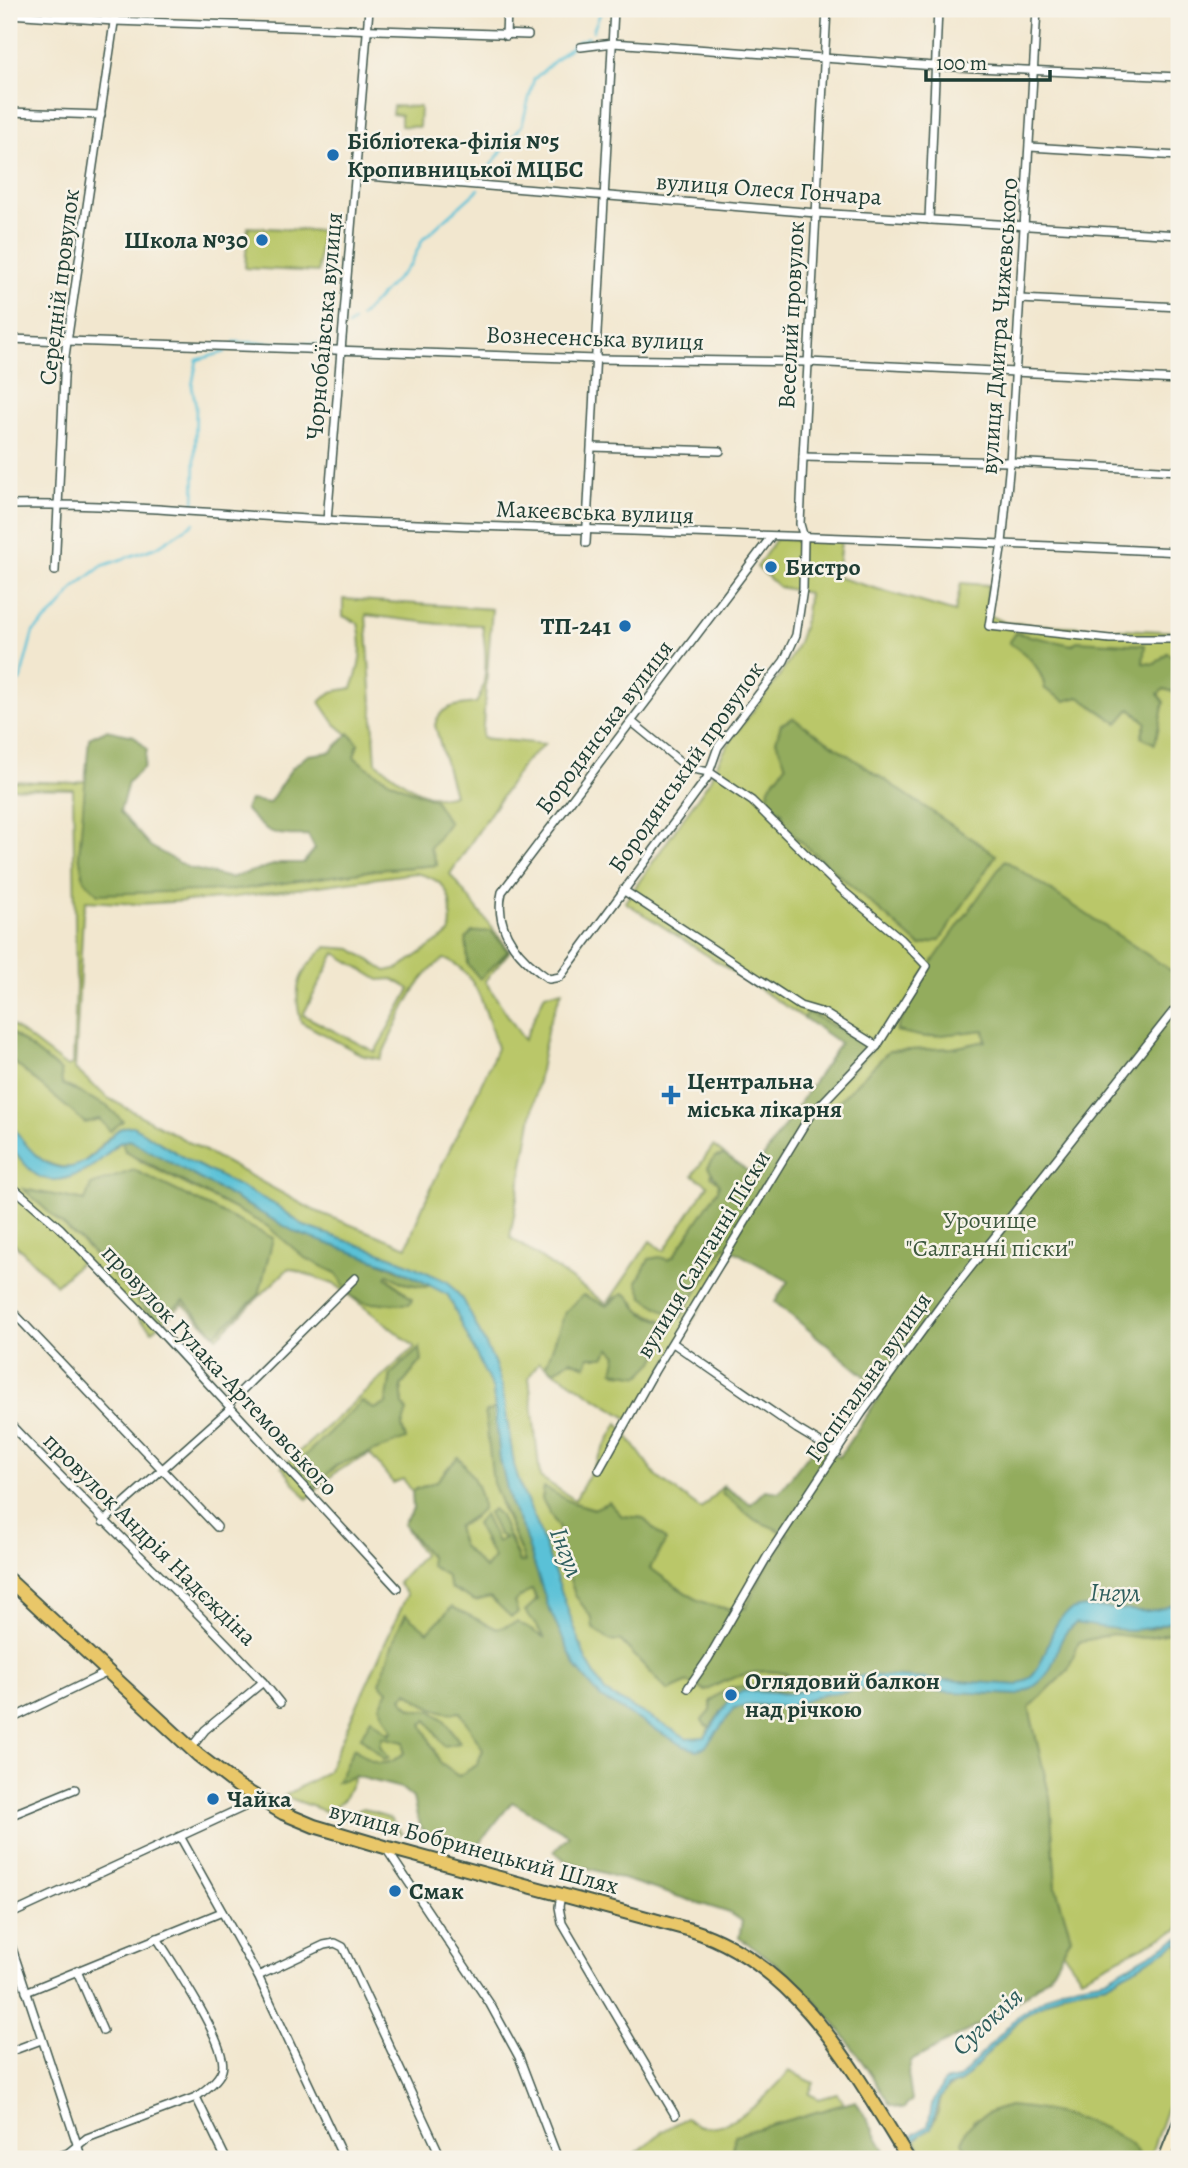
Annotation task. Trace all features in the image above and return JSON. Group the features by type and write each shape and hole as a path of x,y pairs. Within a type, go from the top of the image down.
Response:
{"main road":[{"name":"вулиця Бобринецький Шлях","path":"9,1580 191,1748 259,1800 314,1826 705,1935 765,1970 817,2020 908,2159"}],"street":[{"name":"Середній провулок","path":"55,571 65,356 116,9"},
{"name":"Чорнобаївська вулиця","path":"327,521 369,9"},
{"path":"506,36 507,9"},
{"path":"586,543 607,196 614,9"},
{"name":"Веселий провулок","path":"804,538 800,524 827,9"},
{"path":"929,220 937,9"},
{"name":"вулиця Дмитра Чижевського","path":"1037,9 1010,462 1002,543 989,626 1110,639 1179,639"},
{"path":"1158,9 1179,10"},
{"path":"9,14 506,36 528,34"},
{"path":"581,47 613,43 934,66 1179,77"},
{"path":"9,112 101,115"},
{"path":"1030,147 1179,156"},
{"name":"вулиця Олеся Гончара","path":"356,175 816,213 1179,235"},
{"path":"1020,299 1179,307"},
{"name":"Вознесенська вулиця","path":"9,339 597,359 808,362 1179,380"},
{"path":"592,447 720,451"},
{"path":"803,457 1010,462 1179,471"},
{"name":"Макеєвська вулиця","path":"9,505 60,504 327,521 770,538 1002,543 1179,552"},
{"name":"Бородянська вулиця","path":"527,961 513,947 504,928 499,905 502,892 770,538"},
{"name":"Бородянський провулок","path":"527,961 549,979 559,977 709,772 718,747 784,661 796,635 803,607 804,538"},
{"path":"632,722 688,768 709,772"},
{"name":"вулиця Салганні Піски","path":"599,1470 809,1117 877,1046 927,966 901,939 842,890 752,801 709,772"},
{"path":"623,890 800,1006 824,1013 877,1046"},
{"name":"Госпітальна вулиця","path":"688,1688 767,1558 862,1413 944,1301 1179,1004"},
{"name":"провулок Гулака-Артемовського","path":"9,1184 60,1228 230,1406 397,1588"},
{"path":"103,1522 163,1472 355,1278"},
{"path":"9,1308 217,1527"},
{"path":"673,1343 797,1429 837,1453"},
{"name":"провулок Андрія Надєждіна","path":"9,1423 103,1522 195,1609 280,1703"},
{"path":"9,1720 108,1672"},
{"name":"провулок Андрія Надєждіна","path":"191,1748 205,1730 262,1682"},
{"path":"9,1815 75,1789"},
{"path":"9,1915 259,1800"},
{"path":"181,1838 258,1976 344,2159"},
{"path":"385,1847 490,2004 514,2046 558,2159"},
{"path":"561,1894 559,1907 562,1923 675,2115"},
{"path":"26,1992 222,1912"},
{"path":"51,2159 68,2153 77,2144 195,2097 215,2080 222,2070 223,2059 195,2002 157,1938"},
{"path":"9,1939 82,2159"},
{"path":"258,1976 324,1945 335,1942 343,1947 442,2159"},
{"path":"77,1971 103,2032"},
{"path":"9,2052 41,2040"},
{"path":"195,2097 226,2159"},
{"path":"1164,2159 1179,2121"}],"green space":[{"path":"393,106 420,107 419,127 401,126 401,115 392,114"},
{"path":"248,227 321,231 318,272 245,268"},
{"path":"776,539 841,541 837,577 955,612 961,583 988,585 987,614 1006,623 1179,632 1179,660 1167,653 1155,664 1143,663 1144,645 1072,645 1016,634 1037,667 1045,689 1065,701 1079,697 1117,723 1129,709 1146,722 1154,743 1164,703 1157,694 1164,689 1174,692 1179,680 1179,1003 944,949 921,978 924,1037 984,1030 986,1041 953,1048 889,1051 836,1104 826,1108 819,1101 873,1047 808,1012 804,1018 625,902 710,780 736,733 783,671 796,648 804,622 808,593 779,587 757,567","holes":["783,755 920,946 785,826 782,812 776,808 781,772 786,765"]},
{"path":"343,599 492,609 482,738 545,744 524,763 450,874 510,951 485,981 524,1040 545,994 562,991 548,1026 510,1237 607,1304 650,1241 664,1251 708,1185 693,1175 713,1146 725,1155 715,1157 711,1176 719,1183 718,1190 674,1256 668,1260 681,1317 725,1246 734,1251 632,1421 539,1362 529,1377 540,1477 575,1500 618,1423 657,1477 701,1509 723,1486 722,1493 755,1520 789,1534 764,1570 746,1608 719,1607 695,1598 650,1568 643,1518 622,1516 570,1502 544,1487 542,1499 559,1529 560,1548 575,1595 592,1618 621,1641 668,1691 688,1682 706,1691 724,1681 756,1672 787,1674 788,1680 752,1687 730,1687 711,1710 705,1725 710,1727 705,1737 687,1738 605,1692 586,1660 535,1519 522,1491 514,1465 502,1387 494,1362 464,1301 448,1282 393,1257 304,1226 276,1205 191,1162 133,1126 118,1130 82,1163 71,1167 60,1167 37,1157 12,1128 8,1103 9,1058 34,1078 76,1090 61,1084 61,1071 9,1031 9,1023 67,1067 73,1065 76,987 73,789 9,788 9,781 75,783 88,780 79,855 179,890 236,890 375,870 437,865 429,848 434,799 392,782 354,757 358,743 335,724 320,702 331,692 352,688 358,672 361,648 358,623 343,616","holes":["366,615 439,624 482,625 485,665 480,695 476,703 445,710 437,718 435,725 454,795 444,797 423,793 402,782 376,762","415,873 436,881 447,894 451,911 450,933 399,968 386,971 352,949 326,947 309,964 298,989 301,1022 364,1056 380,1059 414,991 423,978 444,959 456,964 465,973 480,996 497,1048 427,1196 407,1247 313,1210 108,1098 75,1069 83,913 86,901 138,904 221,899","335,953 379,980 393,979 410,989 375,1052 303,1015","615,1297 635,1302 638,1309 662,1320 640,1375 616,1373 617,1355 610,1348 589,1357 586,1366 570,1360 556,1370 546,1366"]},
{"path":"1016,633 1072,645 1077,641 1145,645 1143,663 1155,664 1167,653 1179,660 1179,680 1174,692 1164,689 1158,694 1164,702 1155,744 1141,737 1146,722 1130,709 1118,723 1079,697 1065,701 1045,689 1041,674 1033,662 1009,643"},
{"path":"793,718 996,855 940,940 920,946 793,835 785,826 782,812 767,804 769,787 786,765 776,741 781,724"},
{"path":"106,730 134,736 147,749 144,767 128,782 120,812 150,846 189,868 230,878 280,863 303,863 315,849 308,835 272,832 259,824 245,809 250,800 269,803 292,768 308,755 331,752 349,733 358,743 354,757 372,771 434,799 449,823 430,848 437,865 375,870 236,890 98,894 84,880 79,855 89,738"},
{"name":"Урочище \"Салганні піски\"","path":"1005,860 1179,976 1174,1000 1179,1003 1179,1603 1152,1611 1084,1607 1068,1612 1054,1628 1037,1670 1018,1685 900,1677 821,1684 789,1694 770,1690 731,1698 710,1727 702,1720 711,1710 711,1701 719,1694 737,1687 788,1680 787,1674 756,1672 724,1681 706,1691 688,1682 668,1691 621,1641 609,1640 593,1628 592,1618 575,1595 560,1548 559,1529 542,1499 544,1487 571,1502 594,1509 609,1502 622,1516 643,1518 666,1541 650,1568 706,1604 732,1609 746,1608 764,1570 788,1534 755,1520 722,1493 723,1486 751,1504 765,1490 779,1492 816,1445 839,1457 883,1391 775,1302 788,1281 725,1246 681,1317 675,1318 643,1297 637,1282 649,1259 660,1257 668,1260 674,1256 718,1190 719,1183 708,1167 715,1157 725,1155 752,1174 840,1043 804,1018 808,1012 874,1048 820,1102 826,1108 836,1104 889,1051 953,1048 986,1041 984,1030 924,1037 896,1031 921,978"},
{"path":"491,931 508,951 480,979 468,964 466,939 472,932"},
{"path":"9,1031 61,1071 62,1084 107,1106 123,1121 110,1131 99,1119 85,1123 9,1058"},
{"path":"130,1140 297,1233 360,1254 431,1284 426,1287 403,1283 388,1274 386,1277 412,1299 410,1304 366,1303 352,1297 336,1273 305,1258 267,1226 125,1151 122,1141"},
{"path":"122,1141 125,1151 143,1163 268,1226 305,1258 336,1273 352,1297 366,1303 410,1304 412,1299 386,1276 388,1274 403,1283 425,1287 431,1284 448,1295 493,1390 495,1409 485,1413 501,1506 525,1562 520,1563 510,1538 489,1513 498,1534 506,1538 497,1543 491,1532 483,1541 495,1558 484,1570 462,1545 457,1527 474,1518 449,1466 437,1481 412,1491 403,1479 393,1483 370,1454 337,1471 307,1499 282,1467 415,1347 336,1285 289,1268 217,1337 183,1304 152,1331 83,1260 56,1285 9,1238 9,1145 36,1175 85,1172","holes":["25,1190 86,1201 219,1214 272,1238 259,1295 184,1301 84,1244","422,1360 401,1386 403,1404 407,1411 394,1437 379,1448 337,1466 313,1490 305,1477 292,1468 374,1409 386,1404 391,1374"]},
{"path":"134,1170 273,1238 259,1295 215,1334 184,1301 156,1321 84,1244 23,1189 85,1201 91,1185"},
{"path":"623,1293 646,1315 664,1322 671,1329 654,1362 640,1376 613,1371 617,1355 610,1348 604,1357 589,1357 586,1366 570,1360 555,1371 546,1366 565,1312 583,1295 607,1306"},
{"path":"420,1348 422,1360 401,1386 403,1404 407,1411 402,1427 406,1439 335,1466 313,1490 305,1477 292,1468 362,1401 374,1409 386,1404 391,1374"},
{"path":"495,1409 500,1459 511,1505 523,1530 548,1606 576,1667 601,1698 684,1746 696,1750 705,1747 735,1708 751,1704 787,1707 822,1695 865,1688 1019,1695 1076,1623 1152,1629 1179,1618 1179,1631 1144,1638 1112,1634 1079,1642 1068,1670 1029,1708 1050,1798 1056,1888 1071,1937 1049,1976 1007,2010 911,2061 908,2074 912,2100 903,2109 890,2105 859,2056 806,1991 786,1972 739,1938 742,1921 730,1913 566,1861 554,1851 569,1835 512,1802 474,1850 431,1839 419,1825 413,1798 401,1788 355,1776 337,1782 354,1748 366,1758 378,1763 391,1762 404,1753 404,1742 382,1737 380,1746 389,1757 384,1759 361,1737 371,1718 389,1734 393,1731 380,1706 388,1691 380,1683 397,1631 406,1614 428,1632 452,1607 497,1629 517,1622 545,1638 525,1611 537,1600 532,1589 514,1602 518,1613 511,1617 490,1597 475,1601 451,1588 446,1575 431,1566 430,1557 403,1524 413,1509 412,1491 437,1481 458,1457 475,1482 482,1503 482,1510 457,1527 462,1545 485,1569 494,1558 476,1524 484,1515 497,1542 505,1538 498,1534 488,1513 493,1509 499,1514 519,1562 525,1562 493,1483 485,1412","holes":["408,1692 440,1710 460,1712 483,1750 477,1765 458,1776 440,1763 422,1724 427,1720 444,1746 460,1743 444,1720 430,1710 410,1707 402,1698"]},
{"path":"403,1524 430,1557 431,1566 446,1575 451,1588 475,1601 490,1597 514,1602 532,1588 547,1639 497,1629 452,1607 428,1632 405,1615 388,1691 393,1731 361,1737 384,1759 380,1746 382,1737 404,1742 404,1753 390,1762 378,1764 354,1748 338,1781 355,1776 344,1799 328,1812 284,1796 327,1772 407,1595 398,1583 423,1555"},
{"path":"1179,1631 1179,1929 1081,1977 1063,1952 1071,1937 1056,1888 1050,1798 1029,1708 1068,1670 1079,1642 1112,1634 1144,1638"},
{"path":"407,1692 432,1708 460,1712 483,1750 477,1765 458,1776 440,1763 422,1724 427,1720 460,1742 444,1720 430,1710 417,1710 407,1705 402,1698"},
{"path":"363,1808 390,1818 403,1834 343,1818"},
{"path":"1179,1943 1179,2073 1149,2159 996,2110 973,2120 966,2152 974,2159 924,2159 915,2139 933,2123 942,2095 960,2083 1021,2018 1065,1991 1106,1984"},
{"path":"789,2071 814,2083 809,2094 819,2099 837,2094 844,2104 736,2135 733,2151 715,2159 629,2159 663,2131 686,2118 699,2125 713,2126 742,2115 769,2093"},
{"path":"856,2101 890,2159 715,2159 733,2151 735,2135"},
{"path":"1009,2106 1043,2110 1101,2127 1118,2136 1142,2159 974,2159 962,2142 964,2134 979,2118"}],"water":[{"path":"9,1120 36,1155 59,1167 71,1167 84,1162 117,1131 133,1126 191,1162 276,1205 304,1226 393,1257 448,1282 464,1301 494,1362 502,1387 514,1465 522,1491 535,1519 586,1660 605,1692 687,1738 705,1737 731,1698 743,1691 789,1694 866,1675 1018,1685 1037,1670 1054,1628 1060,1619 1075,1609 1095,1607 1148,1611 1179,1603 1179,1618 1164,1624 1128,1630 1076,1623 1062,1638 1046,1675 1019,1695 865,1688 822,1695 787,1707 751,1704 735,1708 705,1747 697,1750 684,1746 601,1698 576,1667 548,1606 523,1530 511,1505 500,1459 493,1390 448,1295 395,1267 297,1233 130,1140 118,1144 97,1163 71,1177 52,1180 43,1178 31,1171 9,1145"},
{"path":"1179,1938 1179,1943 1106,1984 1065,1991 1021,2018 960,2083 947,2087 939,2101 931,2128 915,2139 908,2159 903,2159 914,2134 928,2126 932,2105 944,2082 958,2079 1019,2015 1063,1987 1105,1979"}],"waterway":[{"path":"593,31 602,9"},
{"path":"484,181 484,174 522,125 534,79 575,43 589,37"},
{"path":"360,317 410,265 423,239 479,189"},
{"path":"348,326 353,322"},
{"path":"234,342 320,344 329,338"},
{"path":"194,508 196,406 192,386 197,360 225,352"},
{"path":"9,687 20,681 33,632 60,607 75,587 102,566 157,547 194,523"}],"place":[{"name":"Бібліотека-філія №5 Кропивницької МЦБС","path":"333,155"},
{"name":"Школа №30","path":"262,240"},
{"name":"Бистро","path":"771,567"},
{"name":"ТП-241","path":"625,626"},
{"name":"Центральна міська лікарня","path":"671,1095"},
{"name":"Оглядовий балкон над річкою","path":"731,1695"},
{"name":"Чайка","path":"213,1799"},
{"name":"Смак","path":"395,1891"}],"water label":[{"name":"Інгул","path":"567,1552"},
{"name":"Інгул","path":"1115,1592"},
{"name":"Сугоклія","path":"987,2021"}]}
